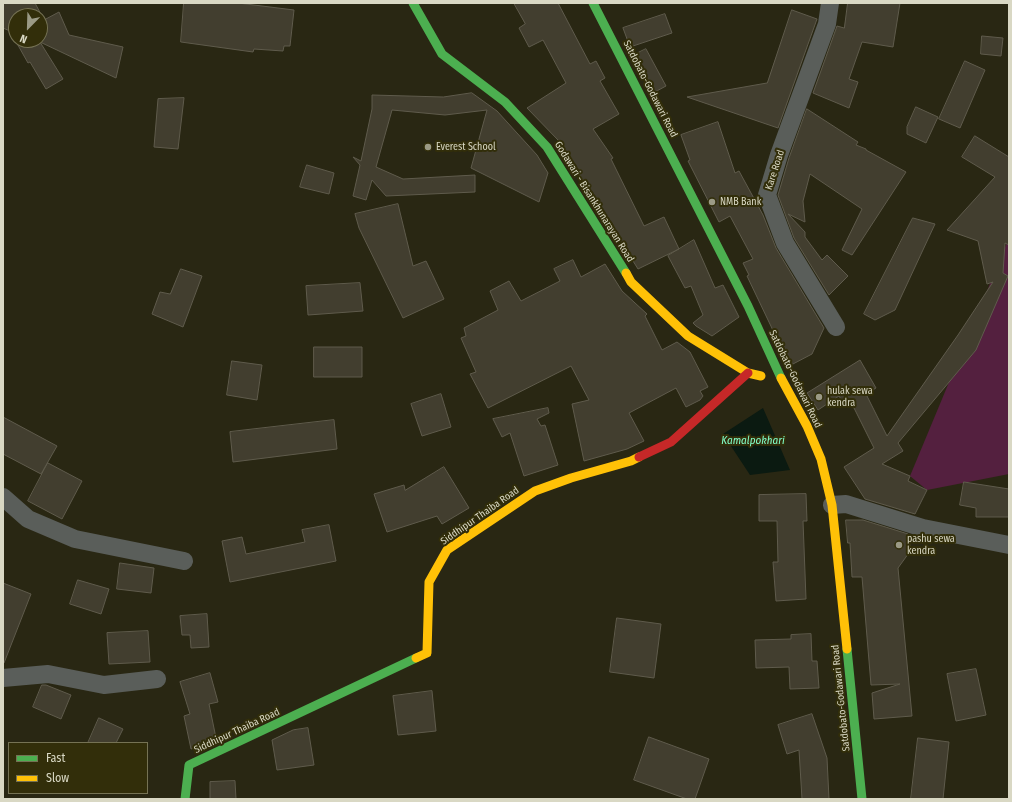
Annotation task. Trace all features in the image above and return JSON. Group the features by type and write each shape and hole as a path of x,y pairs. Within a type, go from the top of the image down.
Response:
{"street":[{"name":"Godawari - Bisankhunarayan Road","path":"413,3 442,54 505,102 547,147 631,282 688,336 748,373 782,380"},
{"name":"Satdobato-Godawari Road","path":"593,3 748,306 782,380 807,426 821,459 832,505 862,799"},
{"name":"Kare Road","path":"830,3 827,24 767,195 785,244 836,327"},
{"name":"Siddhipur Thaiba Road","path":"185,799 189,765 427,653 429,582 448,550 536,491 571,478 631,461 671,442 748,373"},
{"path":"3,497 28,518 75,540 184,561"},
{"path":"832,505 846,504 923,528 1009,545"},
{"path":"3,678 48,674 104,685 157,679"}],"shaded area":[{"path":"1009,238 1009,474 927,490 910,476"}],"water":[{"name":"Kamalpokhari","path":"763,408 790,470 750,475 723,434"}],"building":[{"path":"3,3 35,3 38,8 8,8 8,30 3,28"},
{"path":"184,3 238,3 294,10 290,46 284,46 283,51 254,49 253,52 181,42"},
{"path":"514,3 558,3 590,64 596,61 605,78 600,81 619,114 593,129 613,158 611,159 644,226 664,217 679,249 638,269 558,140 527,108 566,83 543,40 529,47 519,28 525,24"},
{"path":"848,3 900,3 893,47 862,42 849,79 858,82 849,108 813,93 837,26 844,28"},
{"path":"792,10 817,19 778,128 687,97 767,83"},
{"path":"59,12 69,35 123,47 116,78 48,46 48,18"},
{"path":"665,14 672,33 630,47 623,28"},
{"path":"982,36 1003,38 1001,56 981,54"},
{"path":"20,48 44,48 63,79 46,89 30,62 28,63"},
{"path":"646,49 666,86 653,93 634,55"},
{"path":"965,61 985,70 960,128 939,119"},
{"path":"472,93 497,111 537,155 548,173 539,202 471,168 487,110 445,115 392,110 376,167 403,179 475,175 475,192 386,196 372,180 366,200 353,196 360,165 353,157 361,161 372,109 372,95 443,97"},
{"path":"184,98 178,149 154,147 158,99"},
{"path":"916,107 938,117 926,143 907,134 907,127"},
{"path":"807,109 858,142 856,145 866,149 906,172 852,255 842,250 862,209 810,174 803,201 805,222 788,214 805,232 805,237 822,260 827,255 848,276 829,295 794,238 778,195 789,158"},
{"path":"718,122 735,173 739,171 763,215 776,248 824,328 812,354 791,365 747,276 749,275 743,263 753,259 730,216 719,222 688,161 690,160 681,135"},
{"path":"975,136 1009,157 1009,245 1005,243 1003,273 1008,276 976,350 898,443 903,451 882,464 910,476 908,481 927,490 915,514 865,499 844,467 874,448 851,402 845,406 839,396 818,410 807,393 860,360 876,388 866,394 887,436 958,335 993,282 987,284 978,241 947,230 995,177 962,157"},
{"path":"307,165 334,173 329,194 300,187"},
{"path":"398,204 413,266 426,261 444,299 403,318 359,228 355,214"},
{"path":"913,218 935,224 895,310 875,320 864,314"},
{"path":"694,240 715,288 723,285 739,317 712,336 693,323 703,315 691,286 685,288 668,256"},
{"path":"573,260 581,277 605,264 622,291 647,314 645,316 662,350 677,342 690,352 708,387 700,391 703,396 700,400 686,407 676,388 629,413 644,441 627,449 584,461 572,404 589,400 571,366 488,408 470,374 476,372 461,338 466,336 464,328 498,310 490,291 509,281 521,301 560,281 554,269"},
{"path":"181,269 202,276 183,327 152,314 160,292 170,294"},
{"path":"360,283 363,311 308,315 306,286"},
{"path":"314,347 362,347 362,377 314,377"},
{"path":"232,361 262,365 257,400 227,395"},
{"path":"441,394 451,427 422,436 411,404"},
{"path":"548,408 549,413 537,419 541,426 545,425 558,465 524,476 510,433 502,437 493,419"},
{"path":"3,417 57,446 41,474 3,454"},
{"path":"334,420 337,449 233,462 230,432"},
{"path":"48,463 82,481 62,519 28,501"},
{"path":"444,467 469,508 442,524 437,516 387,532 374,494 404,485 405,490"},
{"path":"964,482 1009,489 1009,517 976,517 976,508 960,505"},
{"path":"806,494 807,521 803,521 806,599 776,601 773,562 778,562 777,521 759,521 759,495"},
{"path":"846,520 863,520 908,534 911,550 898,568 912,716 874,719 872,693 900,684 871,685 862,577 852,577 850,543 848,543"},
{"path":"329,525 336,561 230,582 222,541 242,537 246,554 305,542 302,530"},
{"path":"120,563 154,568 151,593 117,589"},
{"path":"78,580 109,589 101,614 70,604"},
{"path":"3,583 31,594 4,663 3,663"},
{"path":"207,614 209,647 191,648 190,635 182,635 180,616"},
{"path":"617,618 661,624 654,678 610,672"},
{"path":"148,631 150,662 109,664 107,633"},
{"path":"811,634 812,661 817,661 819,688 790,689 789,667 756,668 755,640 791,639 791,635"},
{"path":"976,669 986,715 956,721 947,674"},
{"path":"210,673 218,702 209,704 216,738 191,749 184,716 190,714 180,682"},
{"path":"42,685 46,685 71,695 61,719 33,707"},
{"path":"432,691 436,731 398,735 393,696"},
{"path":"812,714 827,758 829,799 802,799 799,750 787,754 778,725"},
{"path":"99,718 123,729 116,742 88,742"},
{"path":"308,728 314,765 277,770 272,740 293,730"},
{"path":"649,737 709,759 695,799 687,799 634,780"},
{"path":"918,738 949,742 943,799 911,799"},
{"path":"235,781 236,799 210,799 210,782"}],"traffic: fast":[{"path":"413,3 442,54 505,102 547,147 626,273"},
{"path":"593,3 748,306 781,378"},
{"path":"847,649 862,799"},
{"path":"185,799 189,765 416,658"}],"traffic: slow":[{"path":"626,273 631,282 688,336 748,373 761,376"},
{"path":"781,378 807,426 821,459 832,505 847,649"},
{"path":"416,658 427,653 429,582 447,550 535,491 571,478 631,461 639,457"}],"traffic: jam":[{"path":"639,457 671,442 748,373"}],"place":[{"name":"Everest School","path":"428,147"},
{"name":"NMB Bank","path":"712,202"},
{"name":"hulak sewa kendra","path":"819,397"},
{"name":"pashu sewa kendra","path":"899,545"}]}
